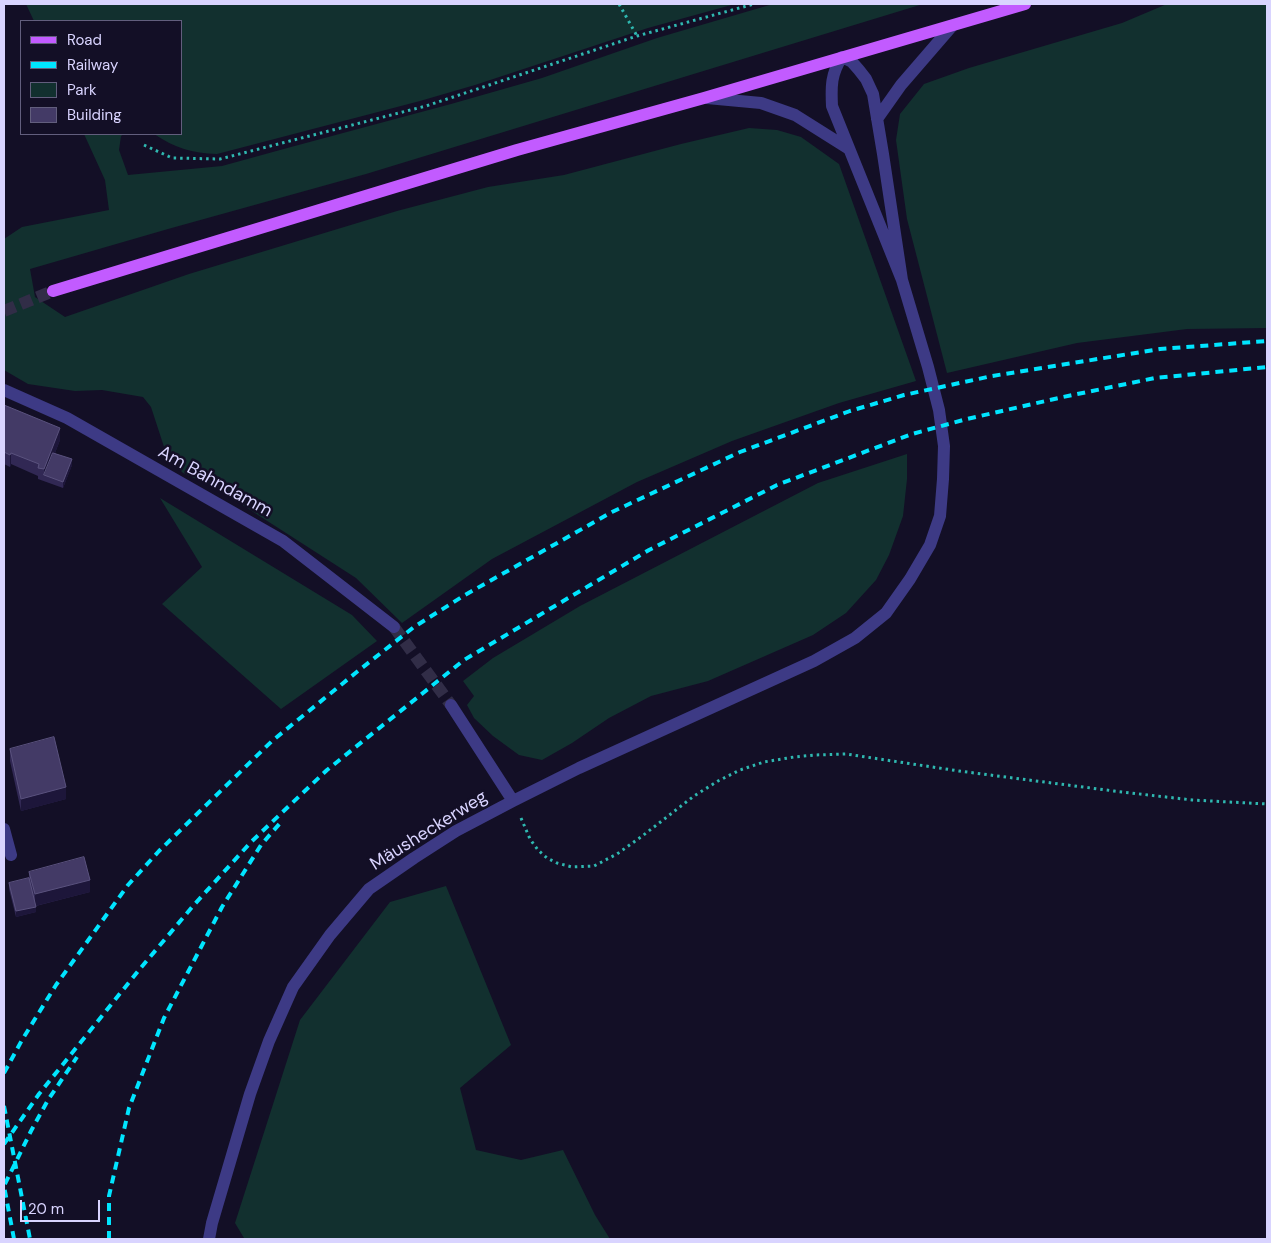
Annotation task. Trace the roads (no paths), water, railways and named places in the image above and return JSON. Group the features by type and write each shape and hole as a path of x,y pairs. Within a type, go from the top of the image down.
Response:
{"main road":[{"path":"53,290 517,150 704,98 1025,4"}],"street":[{"path":"877,119 901,85 952,26"},
{"path":"842,57 852,62 866,80 873,94 902,280 832,106 832,78 842,57"},
{"path":"704,98 761,103 770,106 795,116 849,149"},
{"name":"Mäusheckerweg","path":"209,1239 250,1094 269,1041 293,987 330,935 369,889 456,831 588,764 814,661 855,638 886,613 910,579 930,545 940,516 944,480 944,446 939,410 902,280"},
{"name":"Am Bahndamm","path":"4,390 67,418 283,541 394,627"},
{"path":"451,705 513,801"},
{"path":"4,829 11,855"}],"tunnel":[{"path":"4,311 53,291"},
{"path":"394,627 451,705"}],"railway":[{"path":"4,1073 56,985 128,885 159,851 272,741 414,627 465,595 612,512 740,452 850,411 904,395 992,376 1160,349 1267,341"},
{"path":"4,1144 39,1094 139,970 193,906 251,842 327,770 464,660 649,550 777,485 912,434 967,419 1155,378 1267,367"},
{"path":"109,1239 109,1196 129,1108 164,1018 222,907 261,845 281,822"},
{"path":"14,1239 4,1186 48,1100 77,1057"},
{"path":"4,1106 30,1239"}]}
